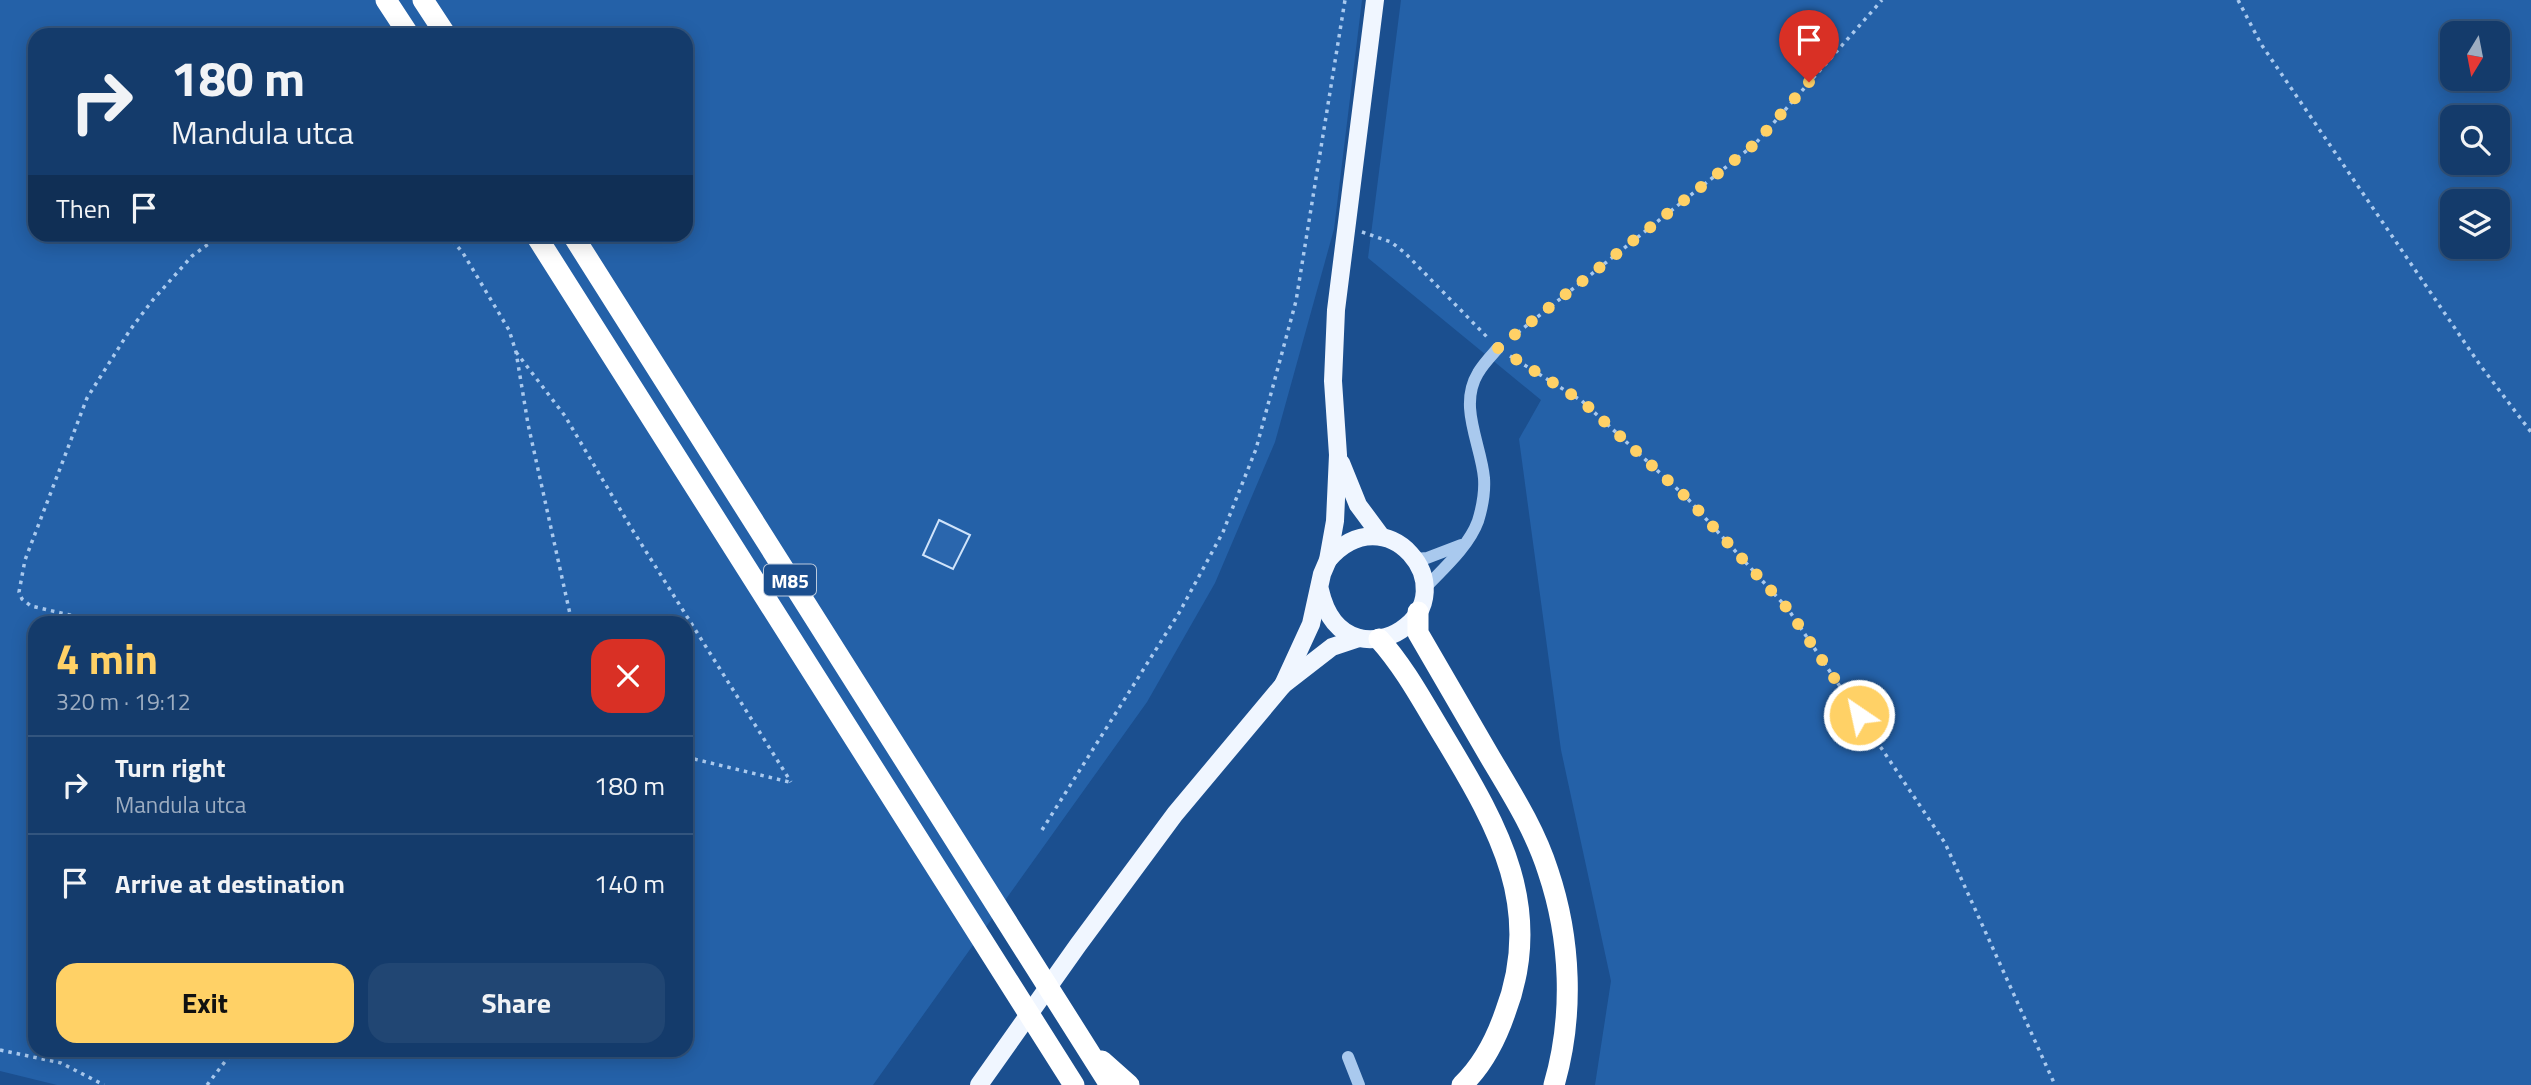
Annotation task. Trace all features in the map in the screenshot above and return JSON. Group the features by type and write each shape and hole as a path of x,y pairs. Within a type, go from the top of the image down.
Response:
{"highway":[{"path":"386,0 404,28"},
{"path":"423,0 441,28"},
{"name":"M85","path":"540,242 1074,1085"},
{"name":"M85","path":"577,242 1110,1085"},
{"path":"1418,612 1418,633 1521,810 1548,870 1564,932 1567,1002 1560,1063 1554,1085"},
{"path":"1369,638 1403,668 1483,801 1504,846 1517,887 1522,935 1515,988 1496,1037 1462,1085"},
{"path":"1082,1042 1129,1085"}],"main road":[{"path":"1283,685 1311,624 1335,521 1338,455 1334,381 1336,310 1375,0"},
{"path":"1338,455 1358,505 1381,536"},
{"path":"984,1079 1175,814 1283,685 1332,647 1395,635 1408,626 1418,612 1425,588 1423,573 1416,559 1401,544 1381,536 1366,536 1351,540 1338,548 1328,560"},
{"path":"1320,590 1324,606 1332,620 1344,631 1369,638"}],"lane":[{"path":"1425,588 1464,544 1477,524 1484,479 1469,407 1472,387 1478,373 1498,348"},
{"path":"1416,559 1427,558 1464,544"},
{"path":"1348,1057 1359,1085"}],"path":[{"path":"1042,830 1178,612 1223,532 1256,449 1296,301 1345,0"},
{"path":"1498,348 1755,144 1882,0"},
{"path":"2238,0 2261,44 2480,365 2531,432"},
{"path":"1346,230 1368,233 1391,242 1498,348 1582,401 1687,498 1788,609 1945,843 2055,1085"},
{"path":"74,616 24,602 19,588 24,560 87,398 130,330 152,301 192,256 211,242"},
{"path":"454,242 509,330 516,352 528,424 570,616"},
{"path":"516,352 565,416 687,616"},
{"path":"693,626 791,782 693,759"},
{"path":"0,1051 28,1057"},
{"path":"30,1057 61,1063 104,1085"},
{"path":"207,1085 229,1057"}],"shaded area":[{"path":"0,0 1362,0 1334,229 1275,442 1215,583 1147,702 873,1085 57,1085 0,1071"},
{"path":"1401,0 2531,0 2531,1085 1595,1085 1611,981 1561,750 1519,439 1541,400 1368,258"}],"building":[{"path":"939,520 970,535 953,569 923,555"}],"route":[{"path":"1809,82 1755,144 1498,348 1582,401 1687,498 1788,609 1859,715"}]}
